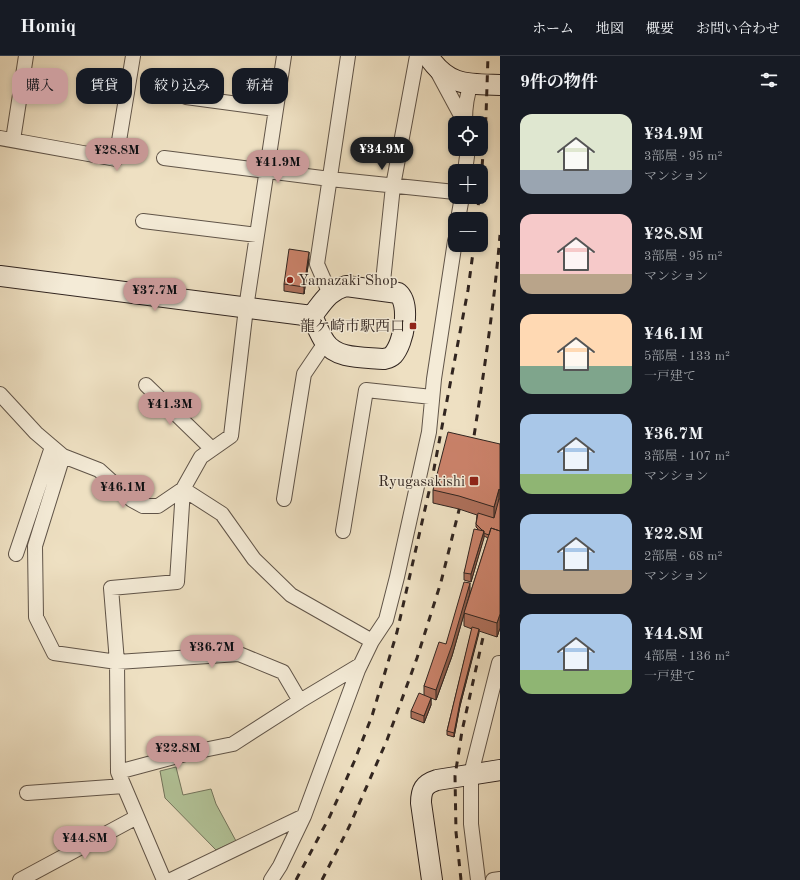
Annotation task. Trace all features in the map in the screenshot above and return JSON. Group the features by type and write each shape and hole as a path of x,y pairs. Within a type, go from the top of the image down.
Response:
{"street":[{"path":"26,56 6,139 116,159 133,56"},
{"path":"164,880 118,772 118,662 111,588 177,582 183,489 201,457 231,436 246,308 284,56"},
{"path":"330,294 317,264 348,56"},
{"path":"382,291 393,186 416,56"},
{"path":"432,61 446,76 457,81 471,84 500,85"},
{"path":"432,61 461,116"},
{"path":"465,116 467,93 471,84"},
{"path":"224,102 275,109"},
{"path":"164,158 266,172 448,191"},
{"path":"143,221 257,235"},
{"path":"271,880 280,866 304,816 360,665 372,641 386,620 429,432 432,397 453,252"},
{"path":"0,276 312,316"},
{"path":"346,286 398,293 402,296 405,306 404,329 401,338 394,354 390,358 384,359 345,355 337,352 325,343 312,316 330,294 336,289 346,286"},
{"path":"284,499 304,374 325,343"},
{"path":"146,385 212,449"},
{"path":"343,531 366,390 432,397"},
{"path":"0,394 36,433 52,447 64,456 99,470 132,500 143,506 158,506 183,489"},
{"path":"16,554 52,447"},
{"path":"64,456 35,546 36,617 54,653 118,662 239,654 283,672 300,701"},
{"path":"183,489 222,514 254,559 291,595 372,641"},
{"path":"478,880 471,824 471,774 500,663"},
{"path":"118,772 189,753 233,744 360,665"},
{"path":"432,880 420,803 420,794 423,787 430,782 437,780 500,770"},
{"path":"27,793 124,786"},
{"path":"171,880 304,816"},
{"path":"20,880 137,817"},
{"path":"493,880 500,879"}],"green space":[{"path":"176,767 183,795 211,789 216,804 236,841 216,850 165,798 160,771"}],"building":[{"path":"289,249 309,252 304,287 284,284"},
{"path":"448,432 500,444 500,490 499,489 494,507 459,496 433,490"},
{"path":"499,499 500,531 491,528 489,535 484,533 484,531 476,524 478,513 494,518"},
{"path":"491,528 500,531 500,614 497,623 464,613"},
{"path":"474,529 484,531 471,574 464,573"},
{"path":"464,582 470,583 452,645 436,690 424,686 439,642 446,644"},
{"path":"472,627 479,629 460,702 454,733 447,731"},
{"path":"419,693 431,698 424,716 411,711"}],"railway":[{"path":"482,164 488,56"},
{"path":"478,204 478,212"},
{"path":"472,449 491,316 500,235"},
{"path":"296,880 330,816 354,762 372,716 397,632 433,474 468,290 473,252"},
{"path":"322,880 349,827 387,740 417,658 441,582 462,498"},
{"path":"461,880 456,832 455,776 462,731 484,633"}],"place":[{"name":"Yamazaki Shop","path":"290,280"},
{"name":"龍ケ崎市駅西口","path":"413,326"},
{"name":"Ryugasakishi","path":"474,481"}]}
